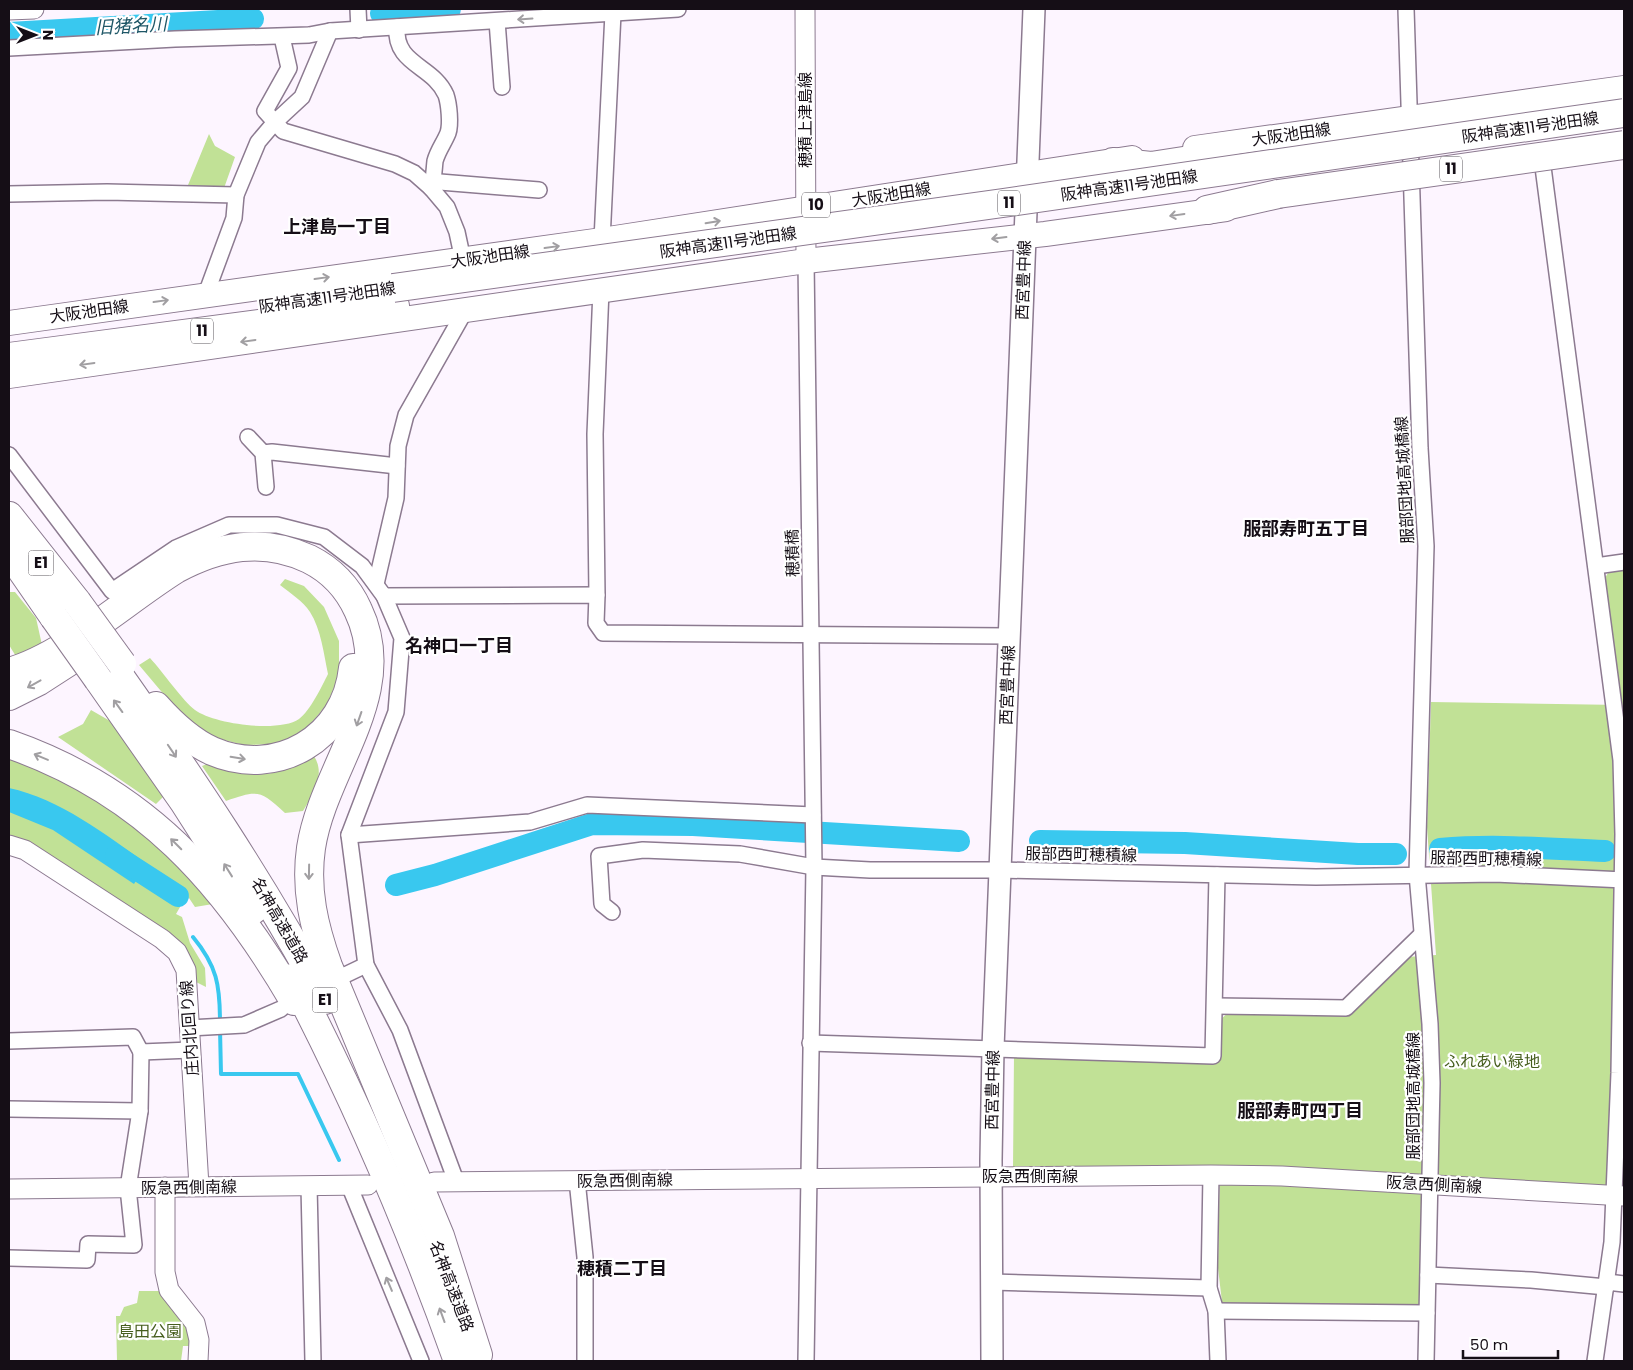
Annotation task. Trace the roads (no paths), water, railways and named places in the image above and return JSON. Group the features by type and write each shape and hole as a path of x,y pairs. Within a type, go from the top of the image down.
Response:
{"highway":[{"path":"1113,162 1151,166 1222,154 1623,100"},
{"name":"阪神高速11号池田線","path":"9,357 1013,202 1623,100"},
{"name":"阪神高速11号池田線","path":"9,340 394,297 1624,130"},
{"name":"11","path":"1207,210 1278,194 1624,145"},
{"name":"名神高速道路","path":"9,518 68,609 241,854 283,924 331,1011 414,1188 472,1359"},
{"path":"9,672 60,649 176,569 193,560 228,548 263,546 299,554 330,572 354,600 364,624 370,650 368,685 356,728 328,792 314,831 309,868 310,904 314,924 328,966 440,1236 472,1359"},
{"name":"名神高速道路","path":"9,552 68,609"},
{"path":"9,696 55,671 184,583 216,568 248,562 280,565 296,571 321,587 331,598 346,622 353,649 353,664 348,694 332,722 310,743 296,751 264,760 230,756 212,751 194,741 111,670"},
{"name":"名神高速道路","path":"111,670 218,855 288,971 347,1086 415,1244 472,1359"},
{"path":"9,744 65,768 116,796 170,837 208,876 260,946 309,1028 368,1143 415,1244"}],"main road":[{"name":"西宮豊中線","path":"992,1361 991,1176 993,1048 1034,9"},
{"name":"大阪池田線","path":"9,323 602,240 805,207 1113,162 1217,144 1408,118 1623,100"},
{"path":"9,376 806,261 1025,235 1207,210 1280,205 1624,155"}],"street":[{"path":"9,10 34,9"},
{"path":"358,9 359,30"},
{"path":"9,48 175,39 282,37 496,20 678,9"},
{"name":"穂積上津島線","path":"805,9 806,261"},
{"name":"服部団地高城橋線","path":"1406,9 1420,448 1426,546 1417,841 1421,935 1432,1063 1426,1361"},
{"path":"602,240 613,13"},
{"path":"496,20 502,87"},
{"path":"398,27 396,41 401,52 430,76 446,95 449,113 448,133 440,145 431,188"},
{"path":"206,294 234,218 236,195 258,142 275,122 302,98 330,32"},
{"path":"282,37 289,68 264,111 283,131 395,164 414,173 431,188 447,207 457,232 463,260"},
{"path":"1543,167 1622,760 1623,880 1619,1195 1595,1361"},
{"path":"431,188 440,182 539,190"},
{"path":"9,194 108,192 236,195"},
{"name":"穂積橋","path":"806,261 814,844 806,1361"},
{"path":"601,290 595,434 596,624 603,633 1009,636"},
{"path":"380,590 396,498 398,446 406,415 466,309"},
{"path":"248,437 263,453 266,486"},
{"path":"263,453 272,452 397,466"},
{"path":"9,455 112,591 176,548 229,524 277,524 324,537 362,566 380,590 402,638 396,712 348,835 366,964 400,1030 456,1181"},
{"path":"1596,566 1624,562"},
{"path":"380,590 597,595"},
{"path":"348,835 530,822 587,805 813,818"},
{"name":"庄内北回り線","path":"9,845 25,850 162,939 177,952 186,970 199,1186"},
{"name":"服部西町穂積線","path":"612,912 602,904 599,856 643,850 740,854 814,867 870,870 1000,870 1316,877 1417,867 1495,874 1623,880"},
{"path":"810,1042 1213,1056 1217,875"},
{"path":"1215,1006 1346,1008 1421,935"},
{"path":"343,976 366,964"},
{"path":"189,1028 244,1025 281,1008"},
{"path":"9,1041 133,1037 141,1052 140,1111 128,1188 134,1245 88,1244 87,1260 9,1258"},
{"path":"141,1052 191,1050"},
{"path":"9,1109 140,1111"},
{"path":"1210,1175 1209,1288 1216,1311 1218,1361"},
{"name":"阪急西側南線","path":"434,1182 1210,1175 1282,1176 1619,1195"},
{"path":"576,1180 585,1257 585,1361"},
{"path":"348,1185 422,1361"},
{"name":"阪急西側南線","path":"9,1189 368,1185"},
{"path":"310,1186 313,1361"},
{"path":"165,1187 165,1272 168,1290 195,1323 199,1340 198,1361"},
{"path":"1428,1275 1606,1285 1624,1284"},
{"path":"991,1282 1209,1288"},
{"path":"1216,1311 1427,1313"}],"water":[{"path":"9,788 28,793 64,809 147,864 134,884 53,830 9,812"}],"waterway":[{"name":"旧猪名川","path":"381,13 450,9"},
{"name":"旧猪名川","path":"9,33 253,19"},
{"path":"396,885 435,875 592,824 693,825 959,841"},
{"path":"1040,841 1185,843 1358,854 1396,854"},
{"path":"1440,849 1502,847 1605,851"},
{"path":"116,856 178,896"},
{"path":"193,937 207,957 215,976 218,986 220,1022"},
{"path":"220,1029 221,1074 298,1074 339,1160"}],"district":[{"name":"上津島一丁目","path":"337,227"},
{"name":"服部寿町五丁目","path":"1306,529"},
{"name":"名神口一丁目","path":"459,646"},
{"name":"服部寿町四丁目","path":"1300,1111"},
{"name":"穂積二丁目","path":"622,1269"}],"park label":[{"name":"ふれあい緑地","path":"1492,1061"},
{"name":"島田公園","path":"150,1331"}]}
